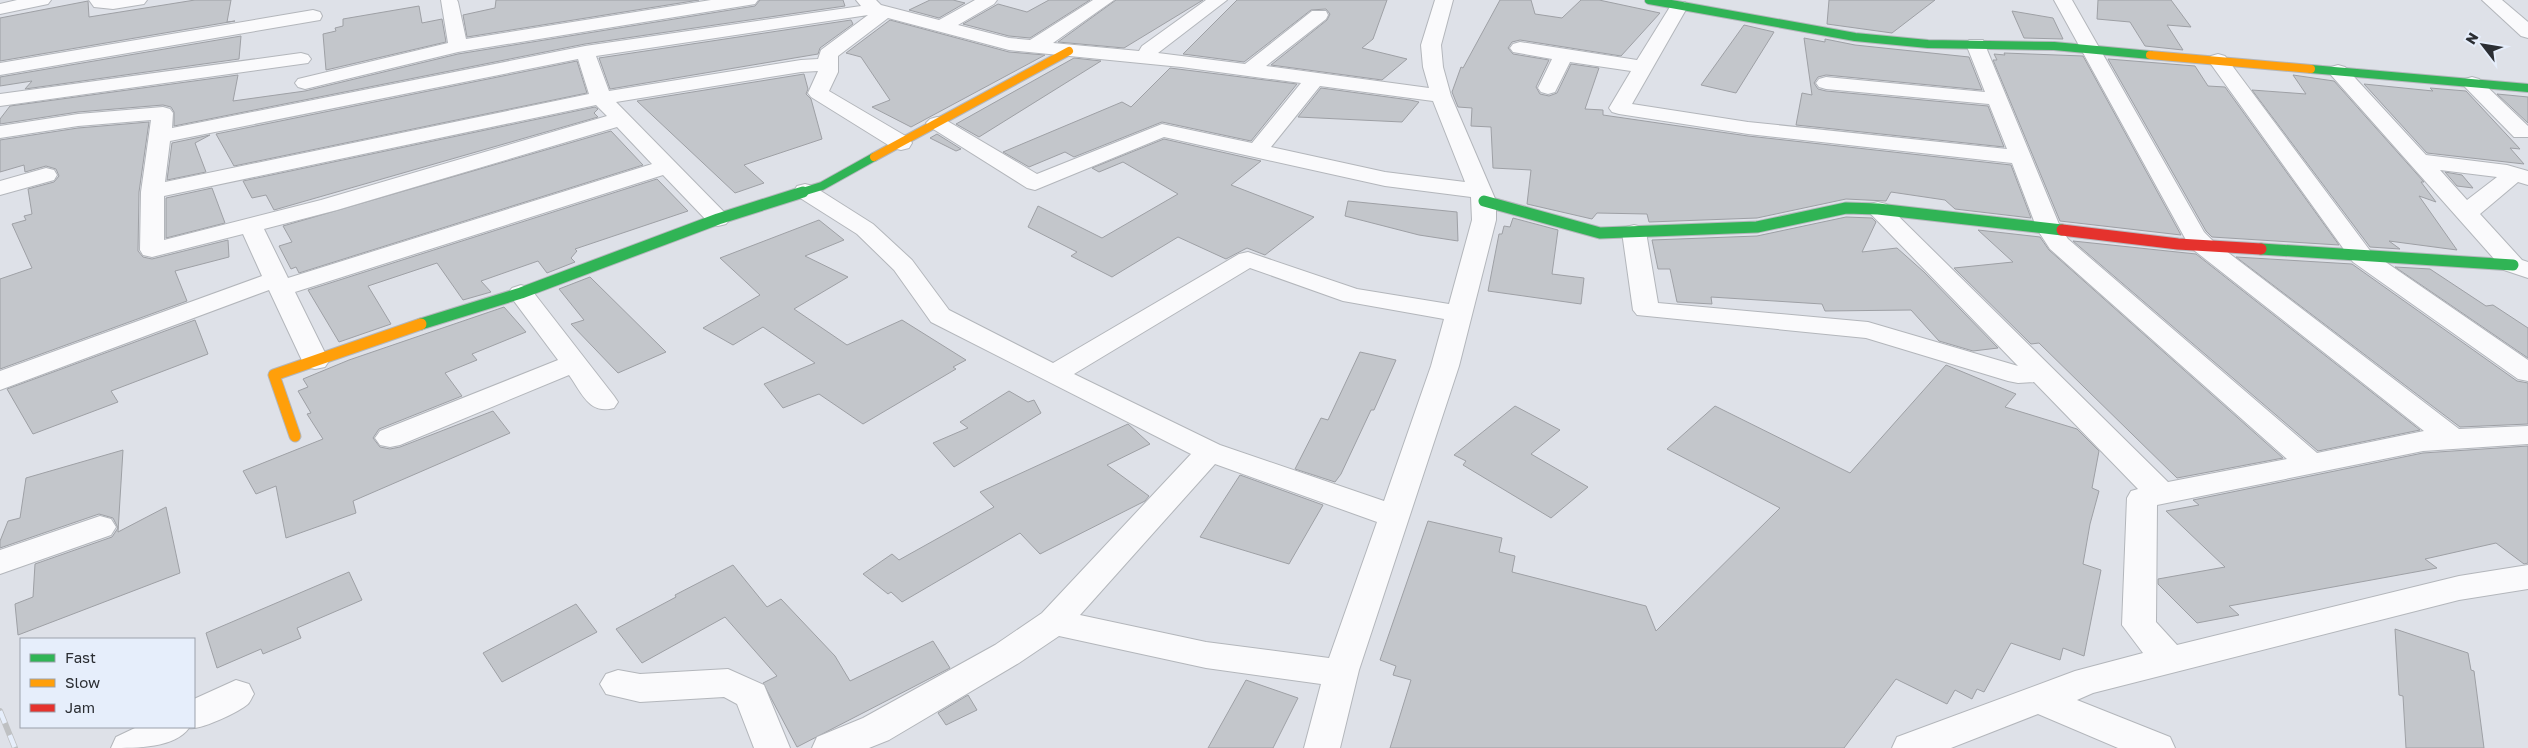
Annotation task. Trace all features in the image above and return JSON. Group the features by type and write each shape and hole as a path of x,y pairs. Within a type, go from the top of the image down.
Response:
{"street":[{"path":"0,9 42,0"},
{"path":"98,0 100,3 113,4 138,0"},
{"path":"305,83 458,46 624,18 749,0"},
{"path":"941,27 988,0"},
{"path":"1033,47 1105,0"},
{"path":"1148,58 1149,50 1218,0"},
{"path":"1322,748 1342,673 1393,516 1445,366 1484,220 1482,196 1441,96 1431,56 1431,45 1444,0"},
{"path":"1649,0 1855,37 1928,44 2092,49 2528,88"},
{"path":"2063,0 2194,235 2204,246 2452,439"},
{"path":"2491,0 2528,32"},
{"path":"449,2 458,46"},
{"path":"1680,6 1619,108 1748,128 2020,157"},
{"path":"875,7 828,54 828,72 818,93 900,143"},
{"path":"160,137 585,52 875,7 998,42 1248,70 1441,96"},
{"path":"0,69 85,55 315,8 303,46 308,106"},
{"path":"1248,70 1320,15"},
{"path":"85,55 91,32"},
{"path":"1976,44 2048,229 2059,244 2312,464"},
{"path":"0,100 303,46"},
{"path":"1520,48 1643,67"},
{"path":"295,436 274,375 481,304 521,293 718,218 822,186 1069,51"},
{"path":"585,52 601,98 718,218"},
{"path":"1548,88 1563,55"},
{"path":"2218,60 2362,257 2528,373"},
{"path":"152,192 601,98 801,66 828,65"},
{"path":"2338,71 2466,213 2521,268"},
{"path":"1257,151 1315,79"},
{"path":"1826,83 1998,99"},
{"path":"2472,83 2522,132"},
{"path":"0,132 85,119 164,113 152,192 152,250 251,226 621,119"},
{"path":"937,123 1035,183 1162,130 1385,179 1482,196 1600,233 1757,227 1846,208 1878,208 2204,246 2521,268"},
{"path":"2419,161 2522,176"},
{"path":"0,381 279,284 667,166"},
{"path":"0,188 46,175"},
{"path":"2466,213 2522,176"},
{"path":"805,192 865,228 903,265 940,316 966,331 1210,452 1393,516"},
{"path":"1878,208 2161,494"},
{"path":"251,226 315,361"},
{"path":"1634,232 1646,310 1868,330 2018,376 2042,372"},
{"path":"1054,374 1248,258 1352,296 1460,314"},
{"path":"521,293 604,402"},
{"path":"390,438 575,363"},
{"path":"2170,661 2139,626 2142,498 2423,441 2528,435"},
{"path":"830,748 876,730 1007,654 1054,622 1210,452"},
{"path":"0,562 100,527"},
{"path":"1910,748 2087,681 2459,588 2528,577"},
{"path":"1054,622 1206,656 1342,673"},
{"path":"618,684 640,688 728,683 750,695 772,748"},
{"path":"195,714 236,694"},
{"path":"2038,699 2157,748"},
{"path":"129,748 169,728"}],"building":[{"path":"195,0 231,0 227,22 235,21 0,61 0,18 88,1 89,17"},
{"path":"496,0 699,0 467,37 463,15 495,8"},
{"path":"760,0 843,0 845,6 585,44 174,126 174,112 171,107 163,105 78,112 0,124 0,119 10,106 238,75 233,101 305,91 458,54 755,6"},
{"path":"930,0 953,0 965,3 939,18 909,10"},
{"path":"1049,0 1090,0 1030,38 1009,36 963,24 998,4 1027,12"},
{"path":"1116,0 1203,0 1124,48 1058,42"},
{"path":"1237,0 1387,0 1373,39 1362,48 1407,59 1382,80 1271,65 1327,20 1330,14 1326,9 1311,10 1244,62 1183,54"},
{"path":"1500,0 1531,0 1535,14 1562,18 1581,0 1599,0 1660,13 1621,56 1520,40 1512,42 1508,48 1513,54 1549,60 1536,87 1540,94 1549,96 1557,93 1571,64 1599,68 1585,109 1603,110 1603,115 1748,136 2011,165 2031,218 1955,209 1945,200 1891,192 1886,201 1846,199 1757,218 1649,222 1647,214 1597,213 1592,219 1527,204 1531,170 1493,168 1491,127 1471,126 1472,108 1458,107 1452,92 1461,67 1463,68"},
{"path":"1829,0 1935,0 1892,33 1827,24"},
{"path":"2098,0 2171,0 2191,27 2167,25 2183,50 2145,46 2130,22 2097,19"},
{"path":"419,6 422,23 442,19 446,42 326,70 323,34 336,31 335,28 343,26 343,19"},
{"path":"2012,11 2053,18 2063,39 2024,38"},
{"path":"851,20 853,24 820,48 818,54 610,89 599,58"},
{"path":"890,20 1009,52 1045,55 911,127 872,107 890,100 861,57 846,53"},
{"path":"1744,25 1774,32 1736,93 1701,85"},
{"path":"241,36 239,59 25,89 32,81 0,86 0,77"},
{"path":"1804,38 1825,42 1825,39 1855,45 1969,57 1982,90 1826,75 1818,77 1814,83 1818,89 1826,91 1988,106 2004,147 1796,125 1802,93 1812,95"},
{"path":"2004,53 2083,56 2181,235 2060,221 1993,60 1997,60 1994,54 2005,55"},
{"path":"1074,58 1101,61 979,137 956,124"},
{"path":"2108,59 2195,66 2208,86 2225,87 2339,245 2212,237 2206,231"},
{"path":"577,61 587,93 234,166 216,134"},
{"path":"1170,68 1297,84 1251,141 1162,122 1074,157 1065,152 1029,167 1003,152 1122,102 1131,107"},
{"path":"804,74 808,89 806,94 811,99 822,139 744,165 764,183 735,193 637,101"},
{"path":"2293,75 2334,81 2424,182 2421,182 2436,202 2419,196 2457,250 2389,241 2400,249 2370,247 2252,90 2306,94"},
{"path":"2364,84 2433,91 2430,88 2466,91 2520,149 2510,148 2524,164 2427,153"},
{"path":"1321,88 1419,102 1402,122 1298,117"},
{"path":"2497,94 2528,97 2528,123"},
{"path":"595,107 598,109 594,113 598,117 274,210 266,195 252,198 243,181"},
{"path":"149,122 139,192 138,251 143,257 152,259 228,240 229,257 175,271 187,301 0,369 0,279 32,268 12,224 26,220 24,216 32,214 28,189 54,182 59,176 56,169 46,166 25,172 24,165 0,172 0,140 78,128"},
{"path":"611,131 643,165 299,273 296,267 291,269 279,246 292,242 283,226"},
{"path":"937,134 961,149 956,151 930,138"},
{"path":"210,135 195,143 206,172 167,180 172,143"},
{"path":"1164,139 1261,161 1231,185 1314,217 1265,255 1247,248 1226,259 1178,237 1112,277 1071,256 1077,252 1028,227 1038,206 1102,238 1178,194 1123,162 1099,172 1092,168"},
{"path":"2445,172 2462,175 2473,188 2457,186"},
{"path":"657,179 688,211 575,249 577,251 571,258 575,262 547,273 538,261 481,281 491,292 463,300 437,263 368,286 391,324 339,342 308,290"},
{"path":"212,188 225,223 166,238 166,198"},
{"path":"1348,201 1457,212 1458,241 1419,235 1345,216"},
{"path":"1846,217 1872,218 1876,222 1862,252 1897,248 1924,272 1998,348 1973,351 1939,341 1911,310 1825,311 1822,304 1711,297 1712,304 1677,302 1670,269 1658,269 1652,240 1757,236"},
{"path":"1513,218 1558,230 1552,274 1584,278 1581,304 1488,291 1499,234 1502,234 1504,226 1510,227"},
{"path":"819,220 844,240 805,256 848,277 794,309 847,345 902,320 966,360 953,367 956,369 863,424 819,394 783,408 764,384 815,363 763,327 733,345 703,328 760,295 720,258"},
{"path":"1978,230 2040,237 2049,250 2283,458 2177,478 2039,343 2031,344 1954,268 2013,262"},
{"path":"2073,241 2196,254 2420,430 2318,451"},
{"path":"2236,257 2352,264 2517,381 2528,383 2528,424 2460,427"},
{"path":"2395,267 2430,269 2486,306 2493,305 2528,328 2528,358"},
{"path":"590,277 666,352 618,373 571,324 584,320 559,289"},
{"path":"504,307 526,332 472,354 477,360 445,373 462,396 379,429 373,438 380,447 390,449 400,447 493,411 510,433 353,501 356,513 286,538 276,486 256,494 243,471 323,439 307,414 311,413 298,391 308,387 303,379 349,360"},
{"path":"195,320 208,354 111,391 118,402 33,434 7,389"},
{"path":"1360,352 1396,360 1374,410 1371,410 1341,474 1335,482 1295,469 1321,418 1328,420"},
{"path":"1946,365 2016,394 2005,407 2077,429 2099,451 2092,488 2099,491 2090,524 2083,564 2101,570 2084,656 2063,648 2060,660 2011,643 1984,692 1977,689 1972,699 1955,690 1947,704 1896,679 1844,748 1390,748 1411,680 1393,675 1396,666 1380,660 1428,521 1502,538 1499,552 1515,556 1512,572 1646,606 1656,631 1780,508 1667,449 1715,406 1850,473"},
{"path":"1009,391 1028,402 1034,400 1041,413 954,467 933,443 968,428 960,422"},
{"path":"1515,406 1560,430 1531,454 1588,487 1551,518 1463,465 1466,461 1454,455"},
{"path":"1128,424 1150,444 1107,465 1149,496 1145,501 1040,554 1020,533 902,602 891,592 888,594 863,574 892,554 899,560 994,507 980,492"},
{"path":"2528,446 2528,563 2524,564 2496,543 2425,559 2437,568 2229,606 2239,615 2197,623 2158,584 2158,579 2225,567 2166,511 2199,505 2193,500 2423,453"},
{"path":"123,450 118,532 166,507 180,573 18,635 15,604 33,597 35,564 112,537 118,528 113,518 99,514 0,548 0,541 8,521 20,518 26,478"},
{"path":"1240,475 1323,505 1289,564 1200,537"},
{"path":"733,565 767,607 781,599 835,656 850,681 933,641 950,668 797,747 763,683 777,676 725,617 642,663 616,629 676,597 675,595"},
{"path":"349,572 362,600 297,628 301,638 263,654 261,649 217,668 206,633"},
{"path":"576,604 597,632 502,682 483,653"},
{"path":"2395,629 2468,653 2471,670 2474,671 2484,748 2406,748 2403,696 2399,695"},
{"path":"1246,680 1298,698 1273,748 1208,748"},
{"path":"968,695 977,710 946,725 938,713"}],"railway":[{"path":"0,711 15,748"}],"traffic: fast":[{"path":"1649,0 1855,37 1928,44 2054,46 2150,55"},
{"path":"2311,69 2528,88"},
{"path":"421,324 521,293 718,219 822,186 874,157"},
{"path":"1484,201 1600,233 1757,227 1846,208 1878,209 2062,230"},
{"path":"2261,249 2513,265"}],"traffic: slow":[{"path":"874,157 1069,51"},
{"path":"2150,55 2311,69"},
{"path":"295,436 274,375 421,324"}],"traffic: jam":[{"path":"2062,230 2178,244 2261,249"}]}
